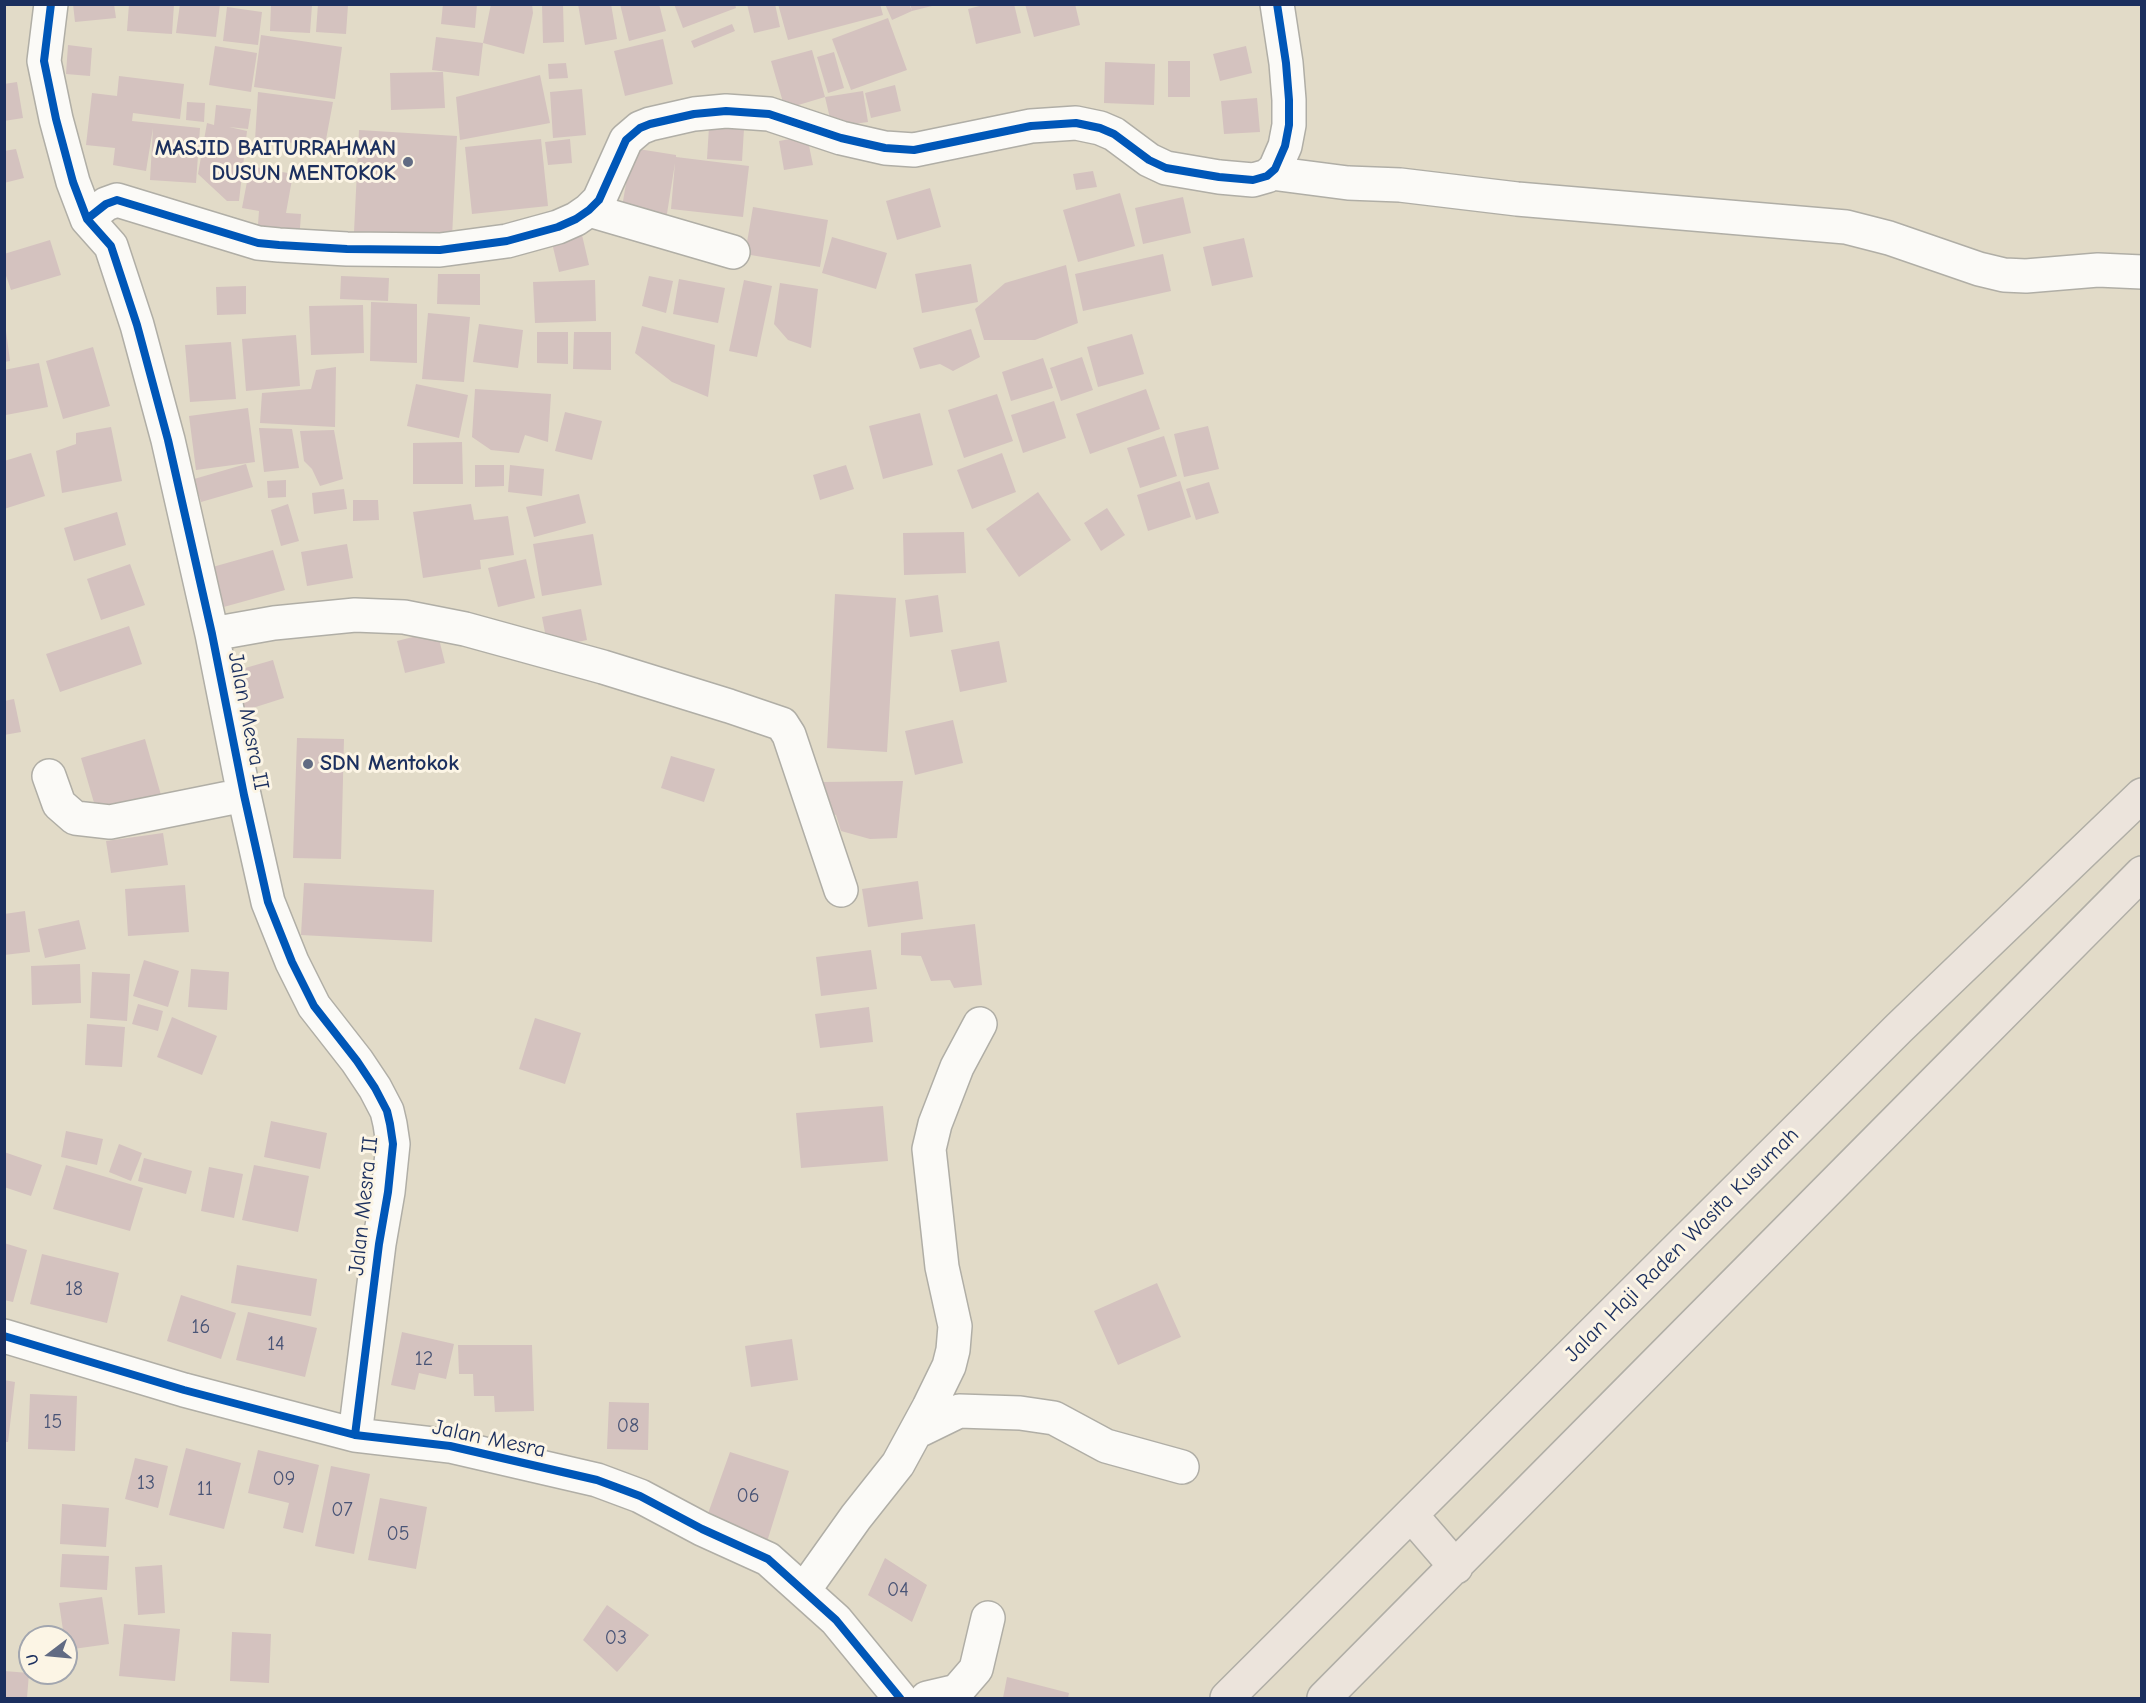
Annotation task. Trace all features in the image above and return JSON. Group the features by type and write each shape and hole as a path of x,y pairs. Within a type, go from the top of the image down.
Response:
{"highway":[{"name":"Jalan Haji Raden Wasita Kusumah","path":"1227,1698 1899,1028 2142,795"},
{"path":"1324,1698 1456,1568 1771,1245 2142,873"},
{"path":"1412,1516 1456,1568"}],"street":[{"name":"Jalan Mesra II","path":"51,4 44,61 56,119 73,182 87,219 111,246 137,325 168,440 212,634 268,902 292,962 314,1006 375,1088 387,1111 390,1124 393,1144 388,1192 379,1244 355,1435"},
{"path":"87,219 106,204 117,200 258,243 347,249 440,250 507,242 534,235 576,219 589,210 598,200 626,140 633,133 650,124 694,114 726,111 769,114 841,138 885,148 914,150 1031,126 1076,123 1100,128 1114,134 1149,160 1166,168 1246,180 1263,178 1275,169 1286,146 1288,125 1289,100 1286,63 1277,4"},
{"path":"1271,173 1348,183 1400,185 1518,199 1846,227 1889,238 2004,275 2026,276 2098,270 2142,272"},
{"path":"589,210 733,252"},
{"path":"212,634 274,623 355,615 404,617 465,629 603,667 782,724 789,735 842,890"},
{"path":"49,776 59,804 75,818 110,822 244,795"},
{"path":"804,1590 856,1517 898,1464 949,1366 956,1326 940,1256 929,1149 935,1124 957,1067 980,1024"},
{"name":"Jalan Mesra","path":"4,1336 184,1390 355,1435 450,1446 597,1480 640,1496 702,1529 768,1559 836,1620 900,1698"},
{"path":"916,1432 958,1410 1020,1413 1054,1418 1106,1446 1182,1467"},
{"path":"927,1698 957,1691 976,1669 988,1618"}],"building":[{"path":"73,4 114,4 116,18 75,22"},
{"path":"129,4 174,4 172,34 127,31"},
{"path":"180,4 220,4 216,37 176,33"},
{"path":"318,4 348,5 346,34 316,32"},
{"path":"443,4 477,4 475,28 441,24"},
{"path":"491,4 532,4 533,13 524,54 483,43"},
{"path":"542,4 563,4 564,42 543,43"},
{"path":"578,4 611,4 617,39 585,45"},
{"path":"620,4 659,4 666,31 629,41"},
{"path":"674,4 735,4 736,8 683,28"},
{"path":"747,4 775,4 780,27 754,33"},
{"path":"778,4 880,4 883,15 788,40"},
{"path":"885,4 909,4 912,11 892,20"},
{"path":"910,4 936,5 912,11"},
{"path":"987,4 1014,4 1021,33 976,44 968,9"},
{"path":"1025,4 1075,4 1080,25 1034,37"},
{"path":"271,5 312,5 310,33 270,31"},
{"path":"227,7 262,12 258,45 223,41"},
{"path":"888,18 907,70 851,90 832,39"},
{"path":"732,24 735,31 694,48 691,41"},
{"path":"261,35 342,47 335,99 254,87"},
{"path":"436,37 483,43 479,76 432,70"},
{"path":"663,39 673,84 625,96 614,51"},
{"path":"68,45 92,48 90,76 66,74"},
{"path":"215,46 257,53 251,92 209,85"},
{"path":"1246,46 1252,73 1220,81 1213,54"},
{"path":"812,50 825,97 785,109 771,61"},
{"path":"834,52 844,88 828,93 817,57"},
{"path":"1168,61 1190,61 1190,97 1168,97"},
{"path":"1105,62 1155,64 1154,105 1104,103"},
{"path":"566,63 568,78 549,79 548,64"},
{"path":"443,72 445,108 391,110 390,73"},
{"path":"540,75 550,123 460,140 456,97"},
{"path":"119,76 184,84 180,119 133,113 132,121 200,128 196,183 150,180 153,128 146,171 113,165 115,148 86,145 92,93 117,96"},
{"path":"17,82 23,118 4,121 4,84"},
{"path":"895,85 901,111 871,118 865,93"},
{"path":"582,89 586,135 553,138 550,92"},
{"path":"863,91 868,122 832,127 825,97"},
{"path":"258,92 333,102 325,145 255,140"},
{"path":"1257,98 1260,132 1224,134 1221,101"},
{"path":"187,102 205,103 204,122 186,120"},
{"path":"216,105 251,109 248,129 229,127 247,131 239,201 227,201 198,174 207,123 214,125"},
{"path":"709,127 744,129 742,161 707,159"},
{"path":"359,130 457,136 452,237 354,232"},
{"path":"807,136 813,165 784,170 779,141"},
{"path":"541,139 548,206 472,214 465,147"},
{"path":"570,139 572,163 548,165 545,142"},
{"path":"632,148 676,155 676,157 749,166 743,217 671,209 675,163 666,220 621,213"},
{"path":"16,149 24,178 4,183 4,151"},
{"path":"250,166 293,174 286,213 301,214 299,242 257,238 259,211 242,208"},
{"path":"1093,171 1097,187 1076,190 1073,174"},
{"path":"930,188 941,227 897,240 886,201"},
{"path":"1120,193 1135,246 1078,262 1063,210"},
{"path":"1183,197 1191,233 1143,244 1135,208"},
{"path":"753,207 828,220 820,267 745,254"},
{"path":"582,235 589,265 559,272 552,243"},
{"path":"832,237 887,253 876,289 822,273"},
{"path":"1244,238 1253,277 1212,286 1203,247"},
{"path":"50,240 61,275 11,290 4,270 4,254"},
{"path":"1163,254 1171,291 1083,311 1075,274"},
{"path":"971,264 978,302 922,313 915,274"},
{"path":"1066,265 1078,323 1035,340 984,340 975,309 1005,283"},
{"path":"438,274 480,274 480,305 437,304"},
{"path":"341,276 389,278 388,301 340,299"},
{"path":"649,276 673,281 666,313 642,306"},
{"path":"679,279 725,288 718,323 673,314"},
{"path":"595,280 596,321 535,323 533,282"},
{"path":"744,280 772,286 757,357 729,351"},
{"path":"780,283 818,289 811,348 788,340 774,324"},
{"path":"246,286 246,314 217,315 216,287"},
{"path":"371,302 417,304 417,363 370,361"},
{"path":"363,305 364,353 311,355 309,306"},
{"path":"428,313 470,317 464,382 422,379"},
{"path":"479,324 523,330 518,368 473,362"},
{"path":"642,326 715,345 708,397 672,382 635,353"},
{"path":"971,329 980,357 953,371 940,364 920,369 913,348"},
{"path":"6,331 10,361 4,362 4,332"},
{"path":"537,332 568,332 568,364 537,363"},
{"path":"574,332 611,332 611,370 573,369"},
{"path":"1132,334 1144,374 1098,387 1087,347"},
{"path":"296,335 300,386 246,391 242,339"},
{"path":"231,342 236,399 190,402 185,345"},
{"path":"93,347 110,406 63,419 46,361"},
{"path":"1082,357 1093,390 1061,401 1050,368"},
{"path":"1043,358 1053,388 1011,401 1002,372"},
{"path":"39,363 48,407 6,415 4,370"},
{"path":"336,367 335,427 260,423 262,393 311,389 316,370"},
{"path":"416,384 468,395 459,438 407,426"},
{"path":"475,389 551,394 548,442 525,435 519,453 491,450 472,437"},
{"path":"1146,389 1160,429 1090,454 1076,414"},
{"path":"997,394 1013,441 964,458 948,410"},
{"path":"1054,401 1066,438 1023,453 1011,415"},
{"path":"248,408 255,462 196,470 189,416"},
{"path":"565,412 602,421 592,460 555,451"},
{"path":"920,413 933,465 883,479 869,426"},
{"path":"1208,426 1219,469 1184,477 1174,434"},
{"path":"111,427 122,481 62,493 56,451 76,444 76,433"},
{"path":"259,428 292,429 299,468 264,472"},
{"path":"334,430 343,479 320,486 312,469 304,461 300,431"},
{"path":"1164,436 1177,476 1140,488 1127,448"},
{"path":"462,442 463,484 413,484 413,443"},
{"path":"31,453 45,496 4,509 4,461"},
{"path":"1002,453 1016,492 972,509 957,470"},
{"path":"246,464 253,487 201,502 194,479"},
{"path":"475,465 504,465 504,486 475,487"},
{"path":"510,465 544,469 542,496 508,492"},
{"path":"846,465 854,489 820,500 813,475"},
{"path":"286,480 286,497 268,498 267,481"},
{"path":"1180,481 1191,517 1148,531 1137,495"},
{"path":"1209,482 1219,513 1196,520 1186,489"},
{"path":"344,489 347,509 314,514 312,493"},
{"path":"1038,492 1071,540 1019,577 986,529"},
{"path":"579,494 586,523 534,537 526,507"},
{"path":"353,500 378,500 379,520 353,521"},
{"path":"288,504 299,541 281,546 271,510"},
{"path":"471,504 474,520 508,516 514,555 480,560 481,569 423,578 413,512"},
{"path":"1107,508 1125,535 1101,551 1084,523"},
{"path":"117,512 126,545 74,561 64,528"},
{"path":"964,532 966,573 904,575 903,533"},
{"path":"593,534 602,585 542,596 533,544"},
{"path":"347,544 353,578 307,586 301,552"},
{"path":"273,550 285,590 220,608 209,568"},
{"path":"526,559 535,598 498,607 488,568"},
{"path":"130,564 145,605 101,620 87,579"},
{"path":"835,594 896,598 887,752 827,748"},
{"path":"938,595 943,632 910,637 905,600"},
{"path":"581,609 587,640 548,648 542,617"},
{"path":"129,626 142,664 60,692 46,654"},
{"path":"437,631 445,663 405,673 397,641"},
{"path":"999,641 1007,682 960,692 951,650"},
{"path":"273,660 284,698 240,712 228,673"},
{"path":"14,699 21,732 4,735 4,701"},
{"path":"953,720 963,763 915,775 905,731"},
{"path":"297,738 344,739 341,859 293,858"},
{"path":"145,739 161,795 97,813 81,758"},
{"path":"671,756 715,769 704,802 661,788"},
{"path":"903,781 897,838 870,839 841,831 836,815 820,811 823,782"},
{"path":"163,833 168,865 111,873 106,841"},
{"path":"918,881 923,919 868,927 862,889"},
{"path":"304,883 434,890 432,942 301,935"},
{"path":"185,885 189,932 128,936 125,889"},
{"path":"25,911 30,952 4,955 4,914"},
{"path":"79,920 86,949 45,958 38,929"},
{"path":"975,924 982,985 954,988 950,980 931,981 921,956 901,955 901,933"},
{"path":"871,950 877,989 821,996 816,957"},
{"path":"144,960 179,971 168,1007 133,996"},
{"path":"80,964 81,1003 32,1005 31,966"},
{"path":"191,969 229,972 227,1010 188,1007"},
{"path":"92,972 130,974 127,1021 90,1018"},
{"path":"138,1004 163,1011 158,1031 132,1024"},
{"path":"869,1007 873,1042 820,1048 815,1014"},
{"path":"172,1017 217,1036 202,1075 157,1057"},
{"path":"535,1018 581,1033 565,1084 519,1069"},
{"path":"87,1024 125,1027 122,1067 85,1065"},
{"path":"883,1106 888,1161 801,1168 796,1113"},
{"path":"271,1121 327,1133 320,1169 264,1157"},
{"path":"66,1131 103,1139 97,1165 61,1157"},
{"path":"119,1144 142,1153 131,1181 109,1172"},
{"path":"4,1152 42,1165 31,1196 4,1187"},
{"path":"144,1158 192,1171 186,1194 138,1181"},
{"path":"66,1165 143,1188 130,1231 53,1209"},
{"path":"254,1165 309,1176 298,1232 242,1220"},
{"path":"209,1167 243,1174 234,1218 201,1211"},
{"path":"4,1243 27,1250 13,1302 4,1300"},
{"path":"42,1254 119,1273 107,1323 30,1304"},
{"path":"237,1265 317,1279 311,1316 231,1303"},
{"path":"1157,1283 1181,1337 1118,1365 1094,1311"},
{"path":"181,1295 236,1313 221,1359 167,1341"},
{"path":"248,1312 317,1328 305,1377 236,1360"},
{"path":"402,1332 454,1344 446,1379 419,1373 415,1390 391,1385"},
{"path":"792,1339 798,1380 751,1387 745,1346"},
{"path":"458,1345 532,1345 534,1411 495,1412 494,1396 474,1396 473,1374 459,1374"},
{"path":"4,1380 15,1382 8,1442 4,1442"},
{"path":"30,1394 77,1396 75,1451 28,1449"},
{"path":"609,1402 649,1403 648,1450 607,1449"},
{"path":"186,1448 241,1463 224,1529 169,1515"},
{"path":"258,1450 319,1465 303,1533 283,1528 289,1503 248,1493"},
{"path":"730,1452 789,1471 766,1545 705,1522"},
{"path":"135,1458 168,1466 158,1508 125,1499"},
{"path":"331,1466 370,1474 354,1554 315,1546"},
{"path":"380,1498 427,1507 416,1569 368,1560"},
{"path":"62,1504 109,1508 106,1547 60,1544"},
{"path":"62,1554 109,1556 107,1590 60,1587"},
{"path":"885,1558 927,1585 912,1622 868,1595"},
{"path":"162,1565 165,1613 138,1615 135,1567"},
{"path":"102,1597 109,1644 78,1648 78,1625 62,1625 59,1603"},
{"path":"607,1605 649,1635 617,1672 583,1640"},
{"path":"124,1624 180,1629 175,1681 119,1676"},
{"path":"232,1632 271,1634 269,1683 230,1681"},
{"path":"4,1671 18,1672 18,1685 28,1685 27,1698 4,1698"},
{"path":"1007,1677 1069,1693 1068,1698 1003,1698"}],"cycle path":[{"path":"51,4 44,61 56,119 73,182 87,219 111,246 137,325 168,440 212,634 268,902 292,962 314,1006 375,1088 387,1111 390,1124 393,1144 388,1192 379,1244 355,1435"},
{"path":"87,219 106,204 117,200 258,243 347,249 440,250 507,241 558,227 589,210 599,200 626,140 640,128 694,114 726,111 769,114 841,138 885,148 914,150 1031,126 1076,123 1100,128 1114,134 1149,160 1166,168 1253,180 1267,176 1275,169 1285,146 1289,125 1286,63 1277,4"},
{"path":"4,1336 184,1390 355,1435 450,1446 597,1480 640,1496 702,1529 768,1559 836,1620 900,1698"}],"place":[{"name":"MASJID BAITURRAHMAN DUSUN MENTOKOK","path":"408,162"},
{"name":"SDN Mentokok","path":"308,764"}]}
